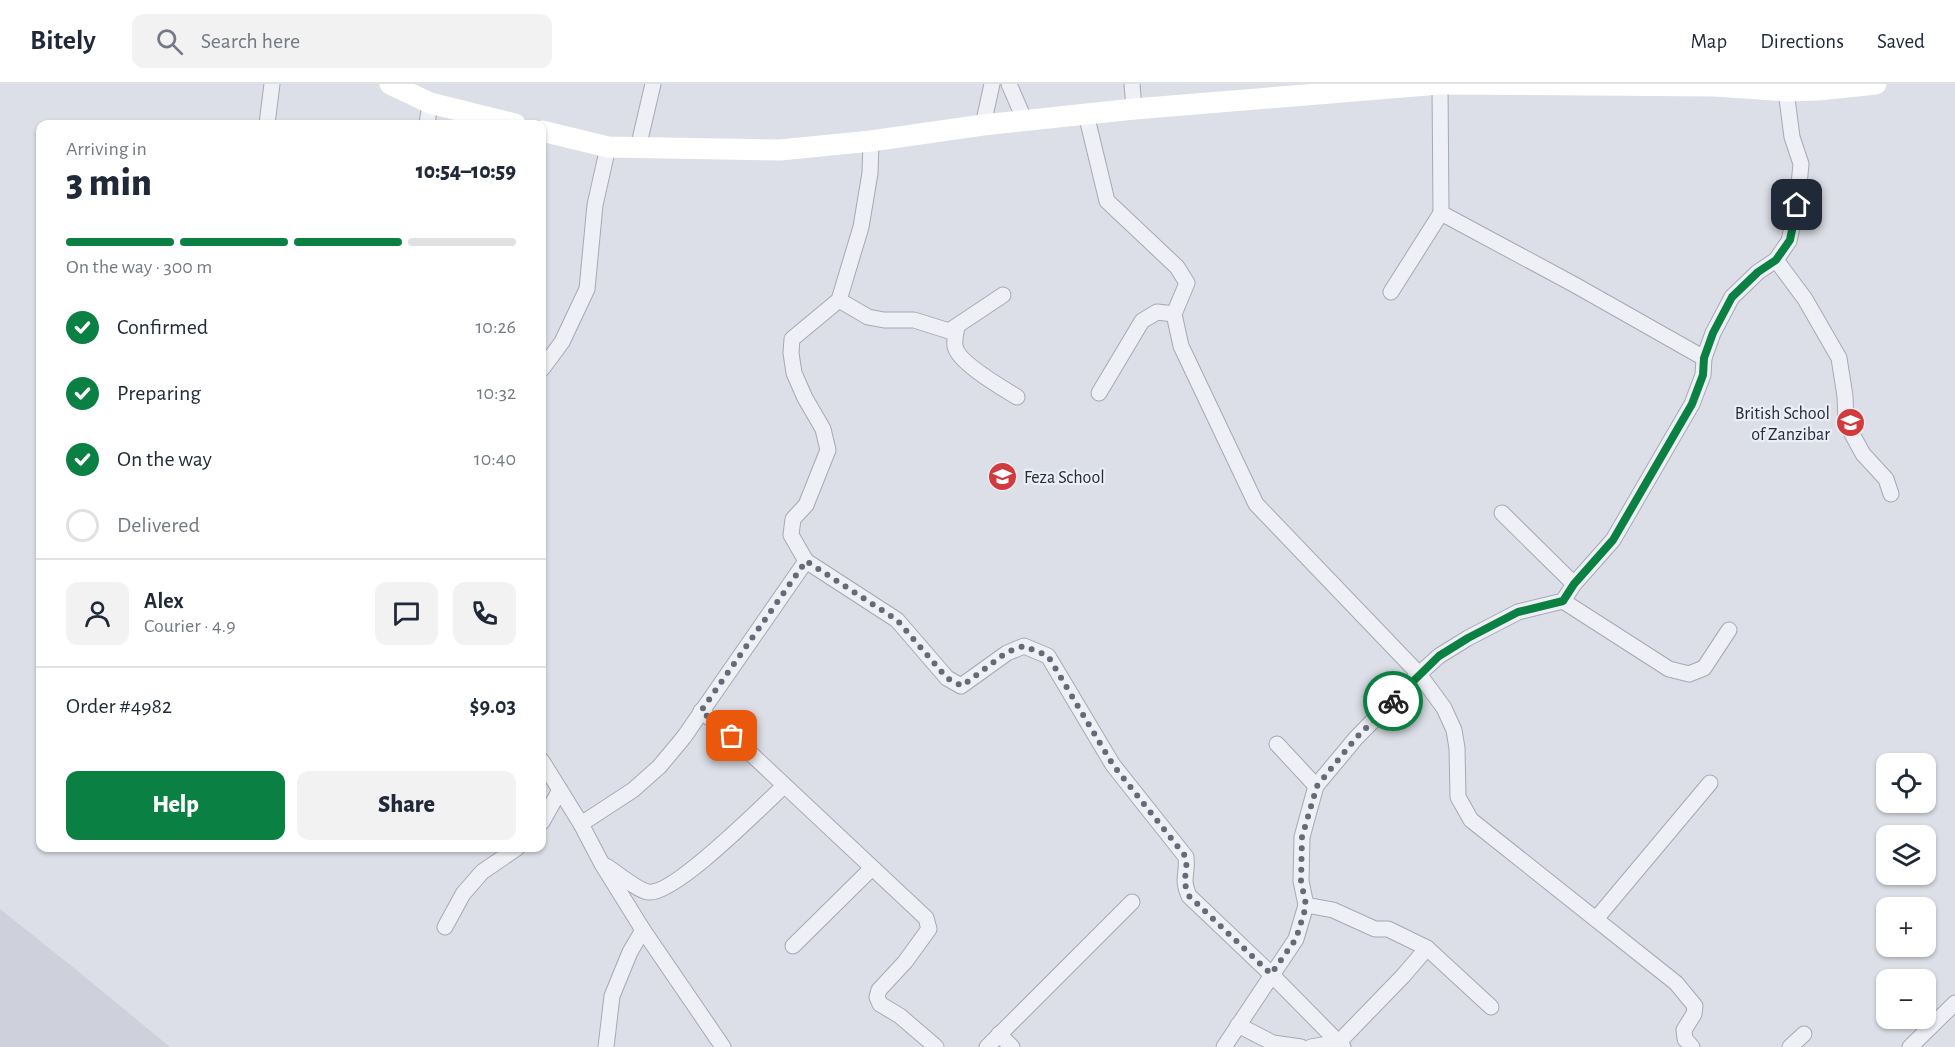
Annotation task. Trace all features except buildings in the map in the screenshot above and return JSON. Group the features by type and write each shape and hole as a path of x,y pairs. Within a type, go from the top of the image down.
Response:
{"main road":[{"path":"390,84 430,104 498,120"},
{"path":"546,132 608,147 780,150 1134,109 1440,84 1715,85 1818,90 1876,84"}],"street":[{"path":"268,120 272,84"},
{"path":"638,148 653,84"},
{"path":"983,125 992,84"},
{"path":"1009,84 1025,121"},
{"path":"1132,84 1134,109"},
{"path":"1391,292 1441,213 1440,84"},
{"path":"1224,1047 1296,939 1306,905 1301,881 1302,837 1317,786 1356,738 1439,656 1518,612 1563,601 1574,584 1613,540 1692,404 1703,375 1704,358 1713,333 1732,297 1758,272 1776,260 1790,240 1797,205 1801,164 1792,137 1784,87"},
{"path":"428,120 430,104"},
{"path":"1086,114 1107,201 1176,267 1187,283 1174,314 1180,346 1256,504 1419,674 1444,708 1454,730 1457,748 1458,797 1471,820 1676,983 1695,1006 1694,1014 1684,1030 1686,1039 1692,1047"},
{"path":"871,141 870,173 861,227 839,300 792,339 791,353 794,373 823,429 828,450 806,505 793,519 791,535 806,561 897,620 947,678 962,686 1007,652 1024,646 1048,656 1113,765 1186,857 1184,884 1189,896 1341,1044"},
{"path":"546,364 562,342 587,289 595,205 608,147"},
{"path":"1441,213 1704,358"},
{"path":"1776,260 1805,299 1839,358 1845,396 1846,423 1863,454 1886,479 1891,494"},
{"path":"839,300 868,317 884,320 914,320 950,331 1003,295"},
{"path":"1099,393 1142,321 1157,312 1174,314"},
{"path":"957,327 955,347 958,353 984,377 1017,397"},
{"path":"1502,513 1574,584"},
{"path":"581,824 633,790 659,767 684,737 806,561"},
{"path":"1563,601 1669,669 1689,674 1704,668 1729,630"},
{"path":"701,711 732,736 926,918 929,929 905,962 879,990 877,997 880,1004 900,1016 936,1047"},
{"path":"1277,744 1317,786"},
{"path":"546,767 581,824 602,864 723,1047"},
{"path":"1596,920 1710,783"},
{"path":"602,864 647,892 658,892 682,877 723,843 784,786"},
{"path":"546,815 560,790"},
{"path":"445,927 463,894 483,872 512,852"},
{"path":"794,946 872,868"},
{"path":"987,1047 1132,902"},
{"path":"1306,905 1333,910 1375,929 1388,929 1427,948 1491,1007"},
{"path":"606,1047 612,996 630,952 644,930"},
{"path":"1311,1047 1341,1044 1427,948"},
{"path":"1910,1047 1955,1003"},
{"path":"1238,1024 1273,1043 1301,1047"},
{"path":"999,1034 1012,1047"},
{"path":"1790,1047 1804,1034"}],"shaded area":[{"path":"0,909 74,968 170,1047 0,1047"}],"way so far":[{"path":"732,736 701,711 806,561 897,620 947,678 962,686 1007,652 1024,646 1048,656 1113,765 1186,857 1184,884 1189,896 1271,974 1296,939 1306,905 1301,881 1302,837 1317,786 1356,738 1393,701"}],"place":[{"name":"British School of Zanzibar","path":"1851,423"},
{"name":"Feza School","path":"1003,477"}],"route":[{"path":"1393,701 1439,656 1468,638 1518,612 1563,601 1574,584 1613,540 1692,404 1703,375 1704,358 1713,333 1732,297 1758,272 1776,260 1790,240 1797,205"}]}
